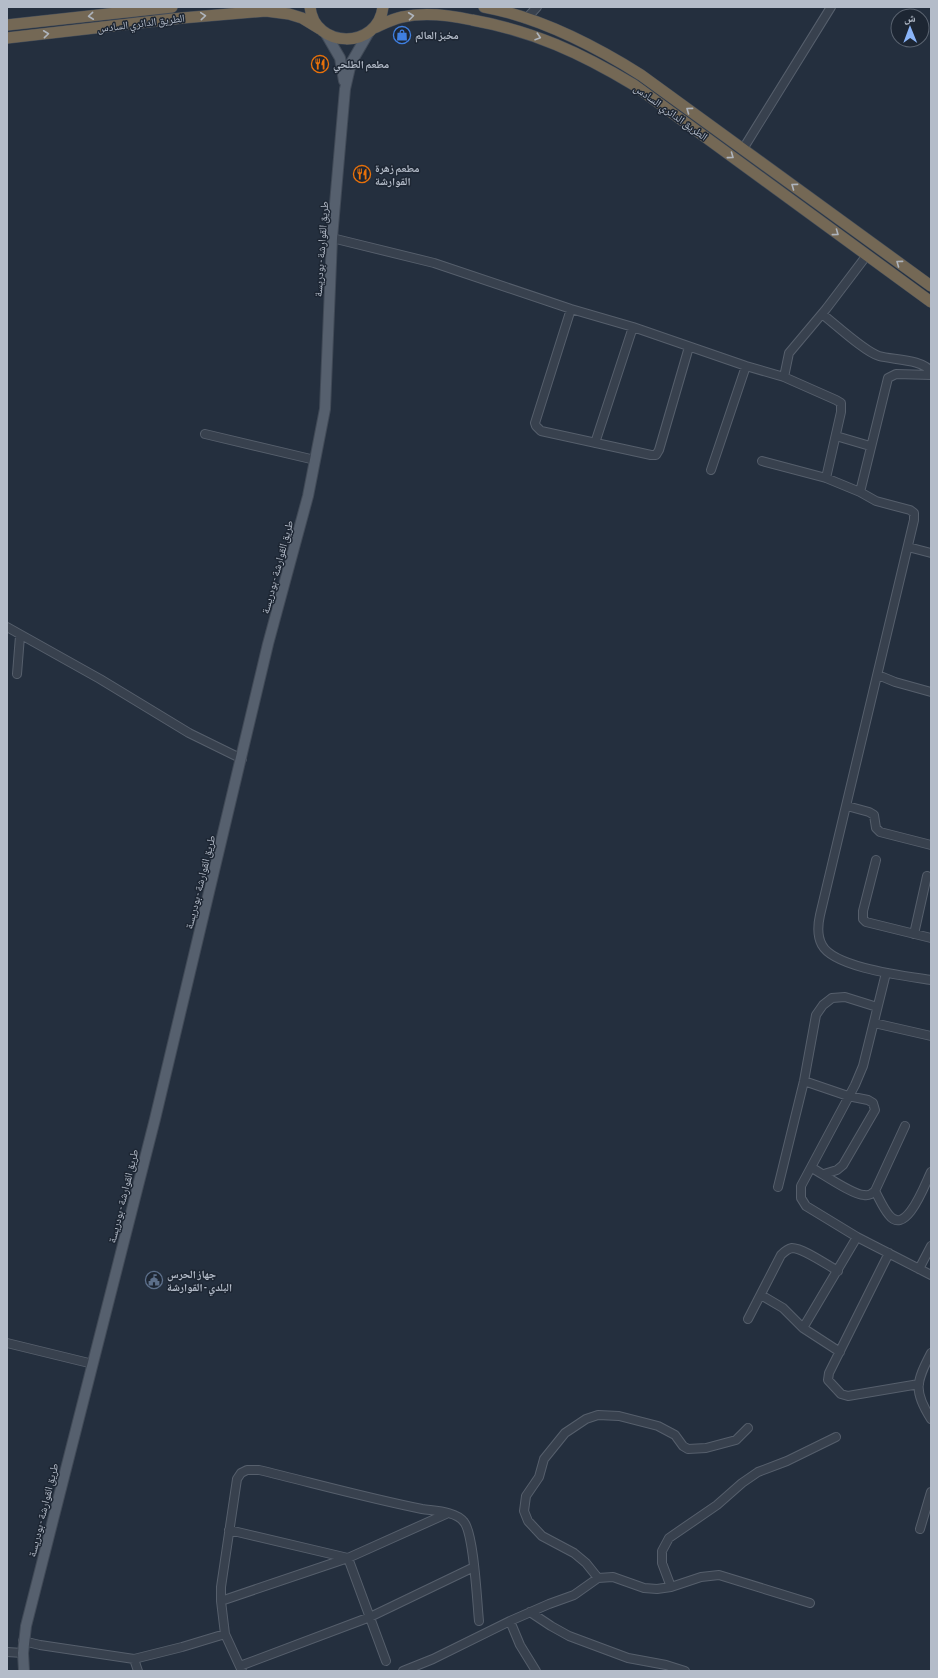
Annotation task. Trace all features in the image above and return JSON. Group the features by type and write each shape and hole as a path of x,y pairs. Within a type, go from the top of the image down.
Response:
{"highway":[{"name":"الطريق الدائري السادس","path":"7,25 172,7"},
{"path":"310,7 314,20 323,31"},
{"path":"371,30 381,16 383,7"},
{"name":"الطريق الدائري السادس","path":"484,7 526,19 581,41 612,57 641,75 931,286"},
{"name":"الطريق الدائري السادس","path":"7,38 182,18 266,11 289,14 302,18 337,38 348,40 359,37 371,30 403,17 421,15 441,15 491,24 545,39 606,68 634,85 931,302"},
{"path":"718,146 726,137"}],"main road":[{"path":"345,89 351,63 371,30"},
{"path":"323,31 340,58 345,89"},
{"name":"طريق القوارشة - بودريسة","path":"24,1671 22,1653 26,1626 94,1364 171,1052 242,759 268,644 308,496 325,409 332,238 345,89"}],"street":[{"path":"526,19 536,7"},
{"path":"743,149 829,8"},
{"path":"332,238 416,257 571,309 633,327 746,366 784,377 830,397 841,403 841,412 826,478"},
{"path":"784,377 790,353 867,255"},
{"path":"571,309 535,423 541,431 656,455 659,450 689,346"},
{"path":"822,314 872,353 920,364 929,368 931,372"},
{"path":"595,443 633,327"},
{"path":"711,470 746,366"},
{"path":"860,492 870,446 888,378 896,374 931,375"},
{"path":"205,434 315,460"},
{"path":"836,436 870,446"},
{"path":"762,461 826,478 860,492 876,501 913,511 915,516 820,915 819,939 822,946 834,958 886,973 931,980"},
{"path":"908,547 931,553"},
{"path":"7,627 20,636 100,679 189,733 242,759"},
{"path":"17,674 20,636"},
{"path":"878,675 895,682 931,692"},
{"path":"847,806 869,812 874,815 876,828 880,832 931,845"},
{"path":"876,860 863,912 863,919 866,922 931,938"},
{"path":"914,934 927,876"},
{"path":"886,973 863,1066 855,1085 812,1168 801,1186 800,1193 806,1206 857,1236 931,1275"},
{"path":"778,1187 804,1081 816,1015 823,1005 832,998 845,997 878,1007"},
{"path":"874,1023 931,1036"},
{"path":"804,1081 848,1096 868,1100 873,1104 875,1110 843,1166 837,1170 824,1174"},
{"path":"812,1168 854,1192 864,1196 871,1194 875,1190 905,1126"},
{"path":"875,1190 889,1216 896,1220 902,1220 909,1215 931,1172"},
{"path":"803,1328 857,1236"},
{"path":"919,1269 931,1246"},
{"path":"748,1319 785,1250 792,1248 800,1250 838,1270"},
{"path":"889,1253 828,1376 828,1380 844,1395 919,1384"},
{"path":"761,1295 783,1308 803,1328 840,1352"},
{"path":"7,1343 94,1364"},
{"path":"931,1353 923,1369 919,1384 919,1396 922,1405 931,1419"},
{"path":"598,1578 586,1563 574,1553 542,1536 528,1521 524,1511 526,1496 538,1477 544,1460 565,1433 586,1419 598,1415 619,1416 658,1426 675,1435 683,1446 688,1449 706,1448 736,1440 748,1428"},
{"path":"671,1587 662,1563 662,1551 669,1538 717,1505 742,1483 758,1472 787,1461 836,1437"},
{"path":"474,1567 370,1617 241,1669 225,1634 221,1601 223,1568 238,1479 241,1473 247,1470 260,1470 457,1516 465,1522 468,1532 474,1567 479,1621"},
{"path":"920,1529 931,1492"},
{"path":"221,1601 348,1558 446,1514"},
{"path":"229,1530 348,1558"},
{"path":"348,1558 386,1660"},
{"path":"403,1671 433,1659 530,1612 574,1595 598,1578 613,1576 644,1588 657,1589 671,1587 701,1577 719,1575 810,1603"},
{"path":"530,1612 558,1630 621,1656 642,1662 676,1667 685,1671"},
{"path":"510,1621 520,1644 536,1671"},
{"path":"23,1640 40,1645 134,1659 225,1634"},
{"path":"7,1652 22,1653"},
{"path":"134,1659 138,1671"}],"place":[{"name":"مخبز العالم","path":"402,35"},
{"name":"مطعم الطلحي","path":"320,64"},
{"name":"مطعم زهرة القوارشة","path":"362,174"},
{"name":"جهاز الحرس البلدي - القوارشة","path":"154,1280"}]}
